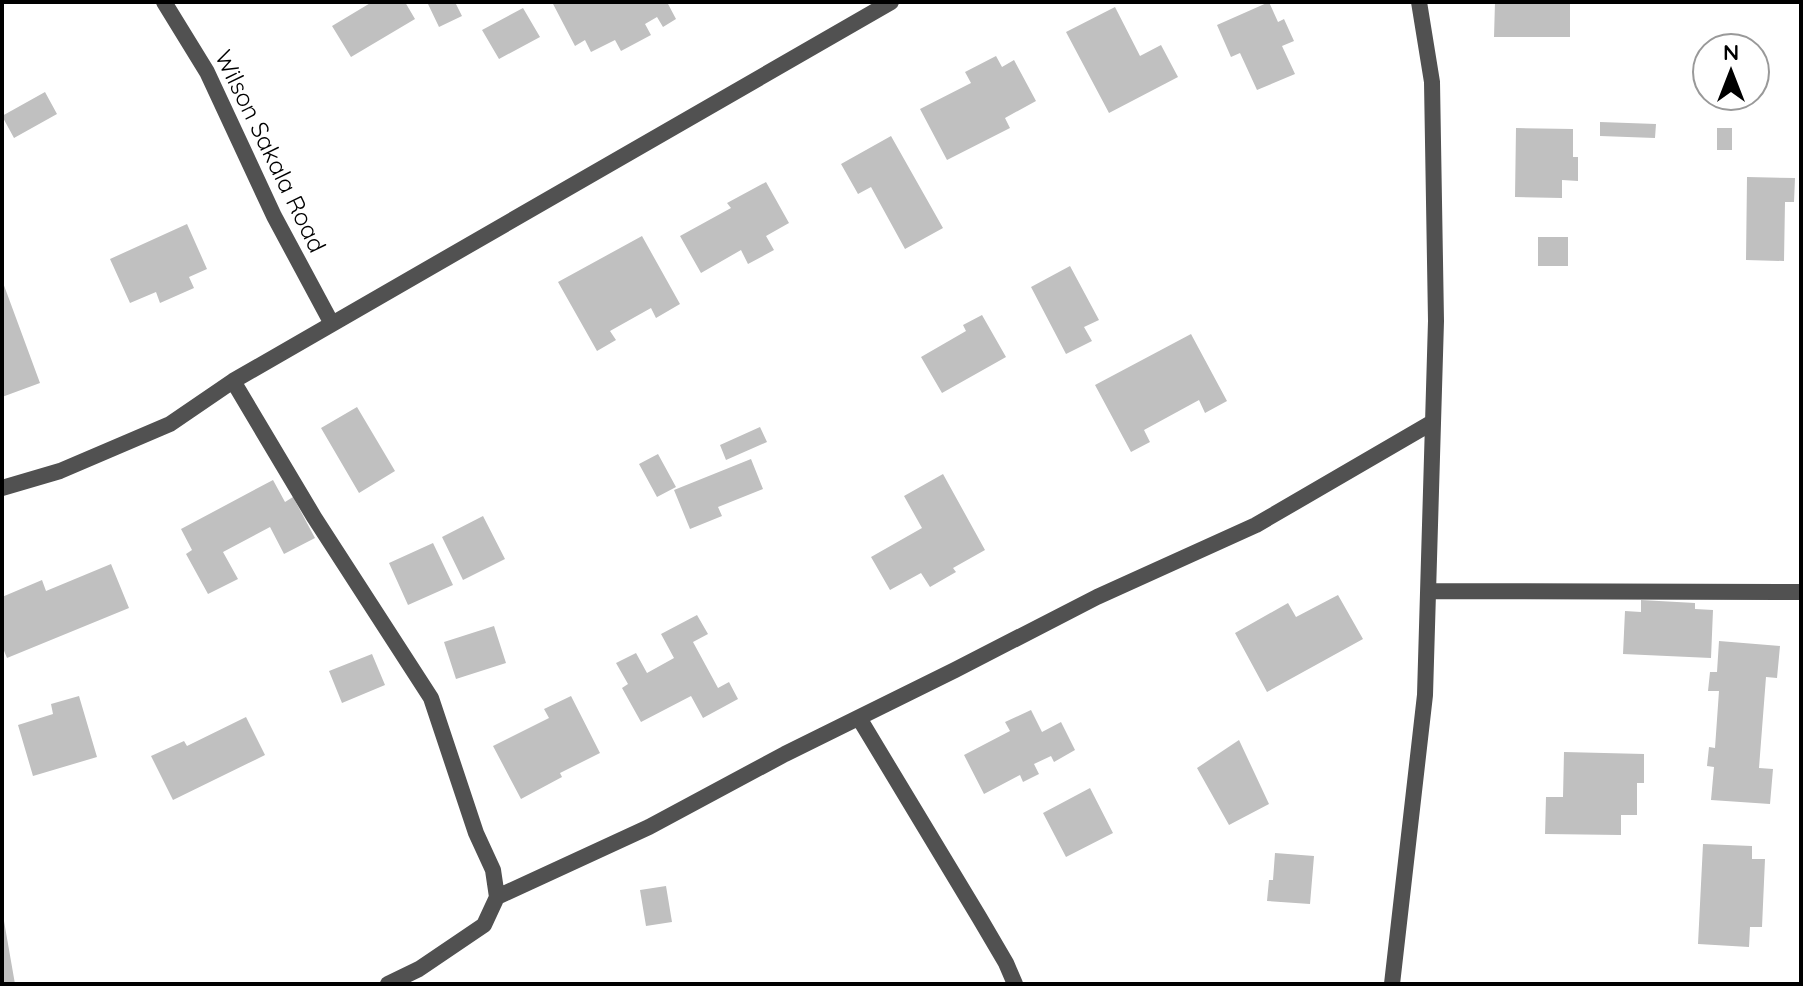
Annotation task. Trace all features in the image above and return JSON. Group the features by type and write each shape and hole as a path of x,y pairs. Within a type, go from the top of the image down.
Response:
{"street":[{"name":"Wilson Sakala Road","path":"164,2 207,72 274,216 332,324"},
{"path":"2,488 60,471 170,424 233,381 891,2"},
{"path":"1392,984 1425,695 1429,591 1436,321 1432,82 1419,2"},
{"path":"233,381 314,517 431,698 476,833 493,870 497,897 484,925 419,969 388,984"},
{"path":"497,897 649,827 785,754 1097,597 1256,525 1433,422"},
{"path":"1429,591 1801,592"},
{"path":"859,718 1006,963 1015,984"}],"building":[{"path":"372,2 405,2 415,19 351,57 332,26"},
{"path":"455,2 462,16 439,27 428,4"},
{"path":"552,2 667,2 676,19 663,27 657,17 645,24 651,35 621,51 615,40 591,52 585,40 575,46"},
{"path":"1269,2 1278,22 1284,19 1294,41 1282,46 1295,74 1257,90 1240,53 1231,57 1217,25"},
{"path":"1495,2 1570,2 1570,37 1494,37"},
{"path":"1115,7 1140,56 1161,45 1178,77 1109,113 1066,32"},
{"path":"523,8 540,37 499,59 482,30"},
{"path":"996,56 1002,67 1014,60 1036,101 1005,118 1010,128 947,160 920,109 971,83 965,72"},
{"path":"45,92 57,114 14,138 2,116"},
{"path":"1600,122 1656,124 1655,138 1600,136"},
{"path":"1516,128 1573,129 1573,157 1578,157 1578,181 1562,180 1562,198 1515,197"},
{"path":"1717,128 1732,128 1732,150 1717,150"},
{"path":"891,136 943,228 905,249 871,187 858,194 841,164"},
{"path":"1747,177 1795,178 1794,202 1785,202 1784,261 1746,260"},
{"path":"766,182 789,223 766,236 774,250 748,264 741,250 701,273 680,236 731,208 727,203"},
{"path":"187,224 207,269 189,277 194,288 160,303 156,292 130,303 110,259"},
{"path":"642,236 680,304 656,318 651,308 610,331 616,340 597,351 558,282"},
{"path":"1538,237 1568,237 1568,266 1538,266"},
{"path":"1070,266 1099,320 1084,327 1092,341 1066,354 1031,287"},
{"path":"2,280 40,383 2,397"},
{"path":"982,315 1006,357 942,393 921,357 966,331 963,325"},
{"path":"1191,334 1227,401 1205,413 1199,400 1144,430 1150,442 1131,452 1095,385"},
{"path":"357,407 395,471 359,493 321,428"},
{"path":"760,427 767,442 726,460 720,445"},
{"path":"658,454 676,487 657,497 639,464"},
{"path":"751,459 763,489 718,507 722,516 690,529 674,490"},
{"path":"943,474 985,550 953,568 956,572 930,587 921,573 890,590 871,557 922,528 904,496"},
{"path":"273,480 285,502 293,497 315,538 284,554 270,527 223,552 238,579 208,594 186,554 192,550 181,529"},
{"path":"483,516 505,559 463,580 442,537"},
{"path":"433,543 453,585 408,605 389,563"},
{"path":"111,564 129,608 7,658 2,646 2,597 42,580 46,591"},
{"path":"1338,595 1363,639 1267,692 1235,633 1288,603 1296,617"},
{"path":"1641,600 1695,603 1695,609 1713,610 1711,658 1623,654 1625,611 1641,612"},
{"path":"697,615 708,634 693,642 718,688 729,682 738,699 703,718 691,696 641,722 622,688 628,684 616,663 636,653 647,673 674,658 661,634"},
{"path":"494,626 506,663 456,679 444,642"},
{"path":"1719,641 1780,646 1777,678 1766,677 1759,768 1773,769 1770,804 1711,800 1714,767 1707,766 1709,747 1715,748 1719,691 1708,691 1710,672 1717,672"},
{"path":"372,654 385,685 342,703 329,671"},
{"path":"79,696 97,757 33,776 18,725 53,714 51,704"},
{"path":"571,696 600,753 560,773 562,777 521,799 493,746 549,718 544,709"},
{"path":"1031,710 1042,732 1061,722 1075,750 1054,762 1051,756 1034,764 1039,774 1023,782 1020,775 984,794 964,755 1010,731 1005,722"},
{"path":"246,717 265,755 173,800 151,756 184,741 187,746"},
{"path":"1239,740 1269,804 1229,825 1197,768"},
{"path":"1564,752 1644,754 1644,783 1637,783 1637,815 1621,815 1621,835 1545,834 1546,797 1563,797"},
{"path":"1090,788 1113,833 1066,857 1043,813"},
{"path":"1703,844 1752,846 1752,859 1765,859 1762,927 1750,927 1749,947 1698,944"},
{"path":"1275,853 1314,856 1310,904 1267,901 1269,880 1273,880"},
{"path":"666,886 672,922 646,926 640,890"},
{"path":"4,921 15,984 2,984"}]}
